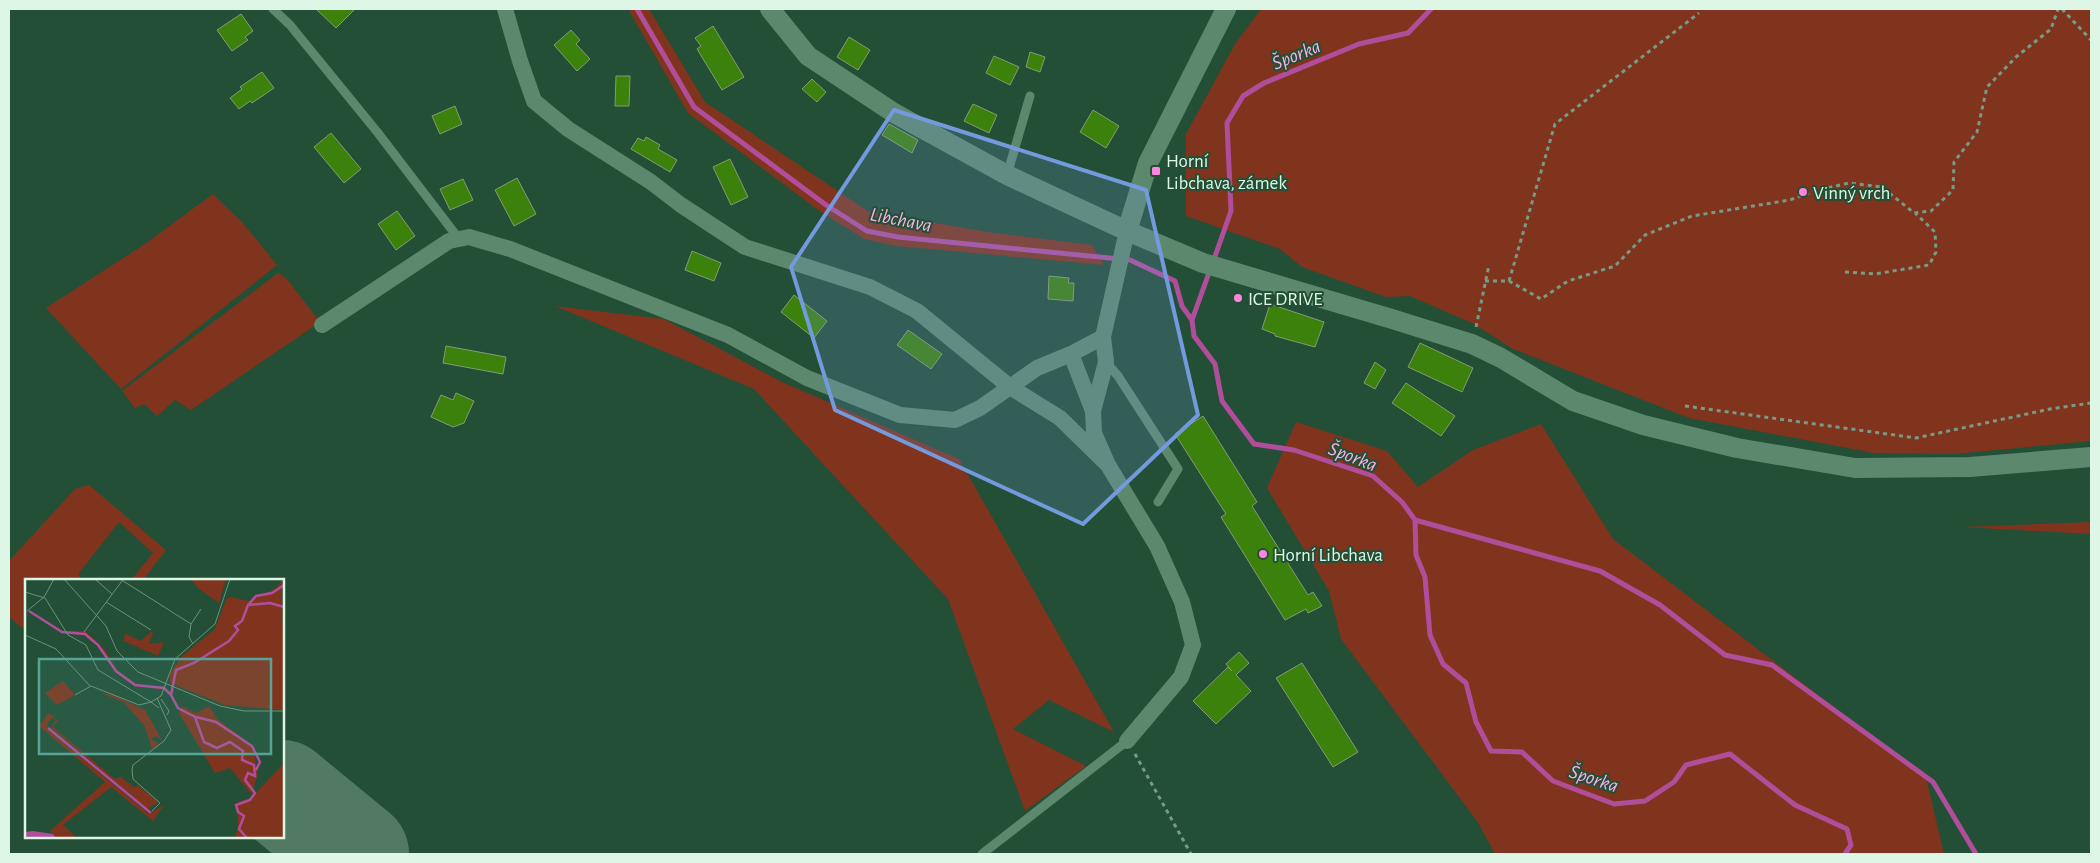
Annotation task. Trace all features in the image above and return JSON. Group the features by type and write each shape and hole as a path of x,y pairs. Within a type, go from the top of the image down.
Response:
{"street":[{"path":"506,9 520,61 534,101 568,129 651,182 681,205 745,247 870,287 917,311 1010,387 1060,418 1108,465"},
{"path":"770,9 808,56 894,113 1125,240 1472,344 1501,358 1573,401 1643,425 1737,448 1855,468 1970,467 2091,457"},
{"path":"1127,741 1181,677 1193,645 1182,602 1157,546 1108,465 1094,433 1093,411 1106,362 1103,337 1125,240 1148,163 1226,9"},
{"path":"322,325 449,241 469,237 510,249 728,334 807,378 900,415 956,420 980,408 1036,368 1071,354 1103,337"},
{"path":"1071,354 1093,411"}],"lane":[{"path":"273,9 290,25 372,125 459,239"},
{"path":"1007,175 1030,96"},
{"path":"1106,362 1118,376 1178,470 1158,502"},
{"path":"982,854 1127,741"}],"path":[{"path":"1914,213 1931,211 1953,190 1954,162 1976,132 1987,87 2016,57 2051,29 2060,9 2091,40"},
{"path":"1509,281 1554,124 1699,13"},
{"path":"1485,282 1509,281 1541,299 1568,281 1615,266 1645,235 1692,216 1790,200 1814,191 1849,183 1882,187 1935,232 1936,252 1929,265 1875,274 1845,272"},
{"path":"1472,344 1489,265"},
{"path":"1685,406 1916,438 2050,409 2091,403"},
{"path":"1127,741 1191,854"}],"highlighted area":[{"path":"894,110 1146,190 1198,415 1083,524 835,410 791,267"}],"shaded area":[{"path":"628,9 649,9 705,102 869,212 995,233 1092,245 1104,265 896,246 864,239 821,212 688,113"},
{"path":"1261,9 2091,9 2091,441 1954,454 1874,453 1689,418 1513,349 1474,324 1410,296 1386,297 1302,267 1280,249 1186,216 1186,134 1235,44"},
{"path":"213,194 242,222 277,265 121,389 46,308 145,244"},
{"path":"278,273 286,278 320,322 191,410 175,400 157,416 144,404 135,408 122,391"},
{"path":"555,306 664,319 782,382 959,459 1114,732 1049,700 1013,729 1086,766 1025,811 948,599 754,389"},
{"path":"1296,422 1387,451 1418,487 1473,450 1541,424 1613,539 1926,777 1944,854 1495,854 1477,821 1341,639 1329,591 1267,488"},
{"path":"89,485 166,550 144,579 132,579 153,553 119,522 79,573 80,579 25,579 25,630 9,617 9,561 75,489"},
{"path":"2091,522 2091,534 1962,527"},
{"path":"284,752 406,854 382,854 284,773"},
{"path":"284,818 328,854 291,854 271,838 284,838"}],"building":[{"path":"316,9 355,9 336,28"},
{"path":"241,14 253,31 245,37 248,40 232,51 217,30"},
{"path":"713,26 744,77 722,90 697,49 701,46 695,38"},
{"path":"571,30 580,40 576,44 590,59 577,71 554,45"},
{"path":"849,37 870,50 858,70 837,57"},
{"path":"1030,52 1045,57 1040,72 1026,67"},
{"path":"994,56 1019,67 1010,85 986,73"},
{"path":"262,72 274,88 252,103 250,101 239,109 230,98 242,89 240,87"},
{"path":"616,76 630,76 629,106 615,106"},
{"path":"812,79 826,92 817,102 802,89"},
{"path":"973,104 997,115 989,133 964,121"},
{"path":"455,106 462,124 440,134 432,116"},
{"path":"1093,110 1119,126 1106,148 1080,132"},
{"path":"889,124 918,140 912,153 882,135"},
{"path":"331,133 361,169 344,183 314,147"},
{"path":"646,137 660,145 658,149 677,160 670,172 631,149 638,138 644,141"},
{"path":"730,159 748,197 731,205 713,167"},
{"path":"517,178 536,214 514,226 495,190"},
{"path":"463,179 473,200 450,210 440,189"},
{"path":"397,211 415,236 396,250 378,224"},
{"path":"692,251 721,263 714,281 685,270"},
{"path":"1049,276 1069,278 1068,283 1074,283 1073,301 1048,299"},
{"path":"794,295 827,321 814,338 781,312"},
{"path":"1270,304 1324,322 1315,347 1275,336 1275,334 1262,329"},
{"path":"908,330 942,354 931,369 897,345"},
{"path":"1420,343 1473,368 1462,392 1408,367"},
{"path":"446,346 506,357 503,374 443,363"},
{"path":"1375,362 1386,370 1375,389 1364,383"},
{"path":"1406,383 1455,416 1441,436 1392,403"},
{"path":"456,393 474,401 464,423 453,427 431,417 441,395 453,400"},
{"path":"1203,416 1257,502 1252,506 1308,595 1313,592 1322,606 1308,613 1306,609 1285,620 1221,517 1226,514 1175,434"},
{"path":"1239,652 1249,663 1236,675 1251,691 1216,724 1193,701 1228,667 1232,671 1226,664"},
{"path":"1302,663 1358,752 1333,767 1276,678"}],"waterway":[{"name":"Libchava","path":"637,9 694,107 826,205 867,231 898,237 1130,260 1175,281 1182,306 1192,320"},
{"name":"Šporka","path":"1213,262 1231,211 1227,123 1243,96 1264,83 1359,44 1408,33 1431,9"},
{"name":"Šporka","path":"1210,270 1192,320 1194,336 1215,364 1222,401 1254,444 1294,450 1373,476 1402,502 1415,520 1416,555 1425,577 1430,635 1443,664 1466,683 1476,722 1491,751 1522,752 1553,781 1614,804 1645,801 1674,782 1686,765 1730,754 1795,805 1847,829 1851,845 1845,854"},
{"path":"1415,520 1600,571 1660,605 1725,655 1772,665 1933,782 1976,854"}],"runway":[{"path":"284,795 356,854"}],"place":[{"name":"Horní Libchava, zámek","path":"1156,171"},
{"name":"Vinný vrch","path":"1803,192"},
{"name":"ICE DRIVE","path":"1238,298"},
{"name":"Horní Libchava","path":"1263,554"}]}
